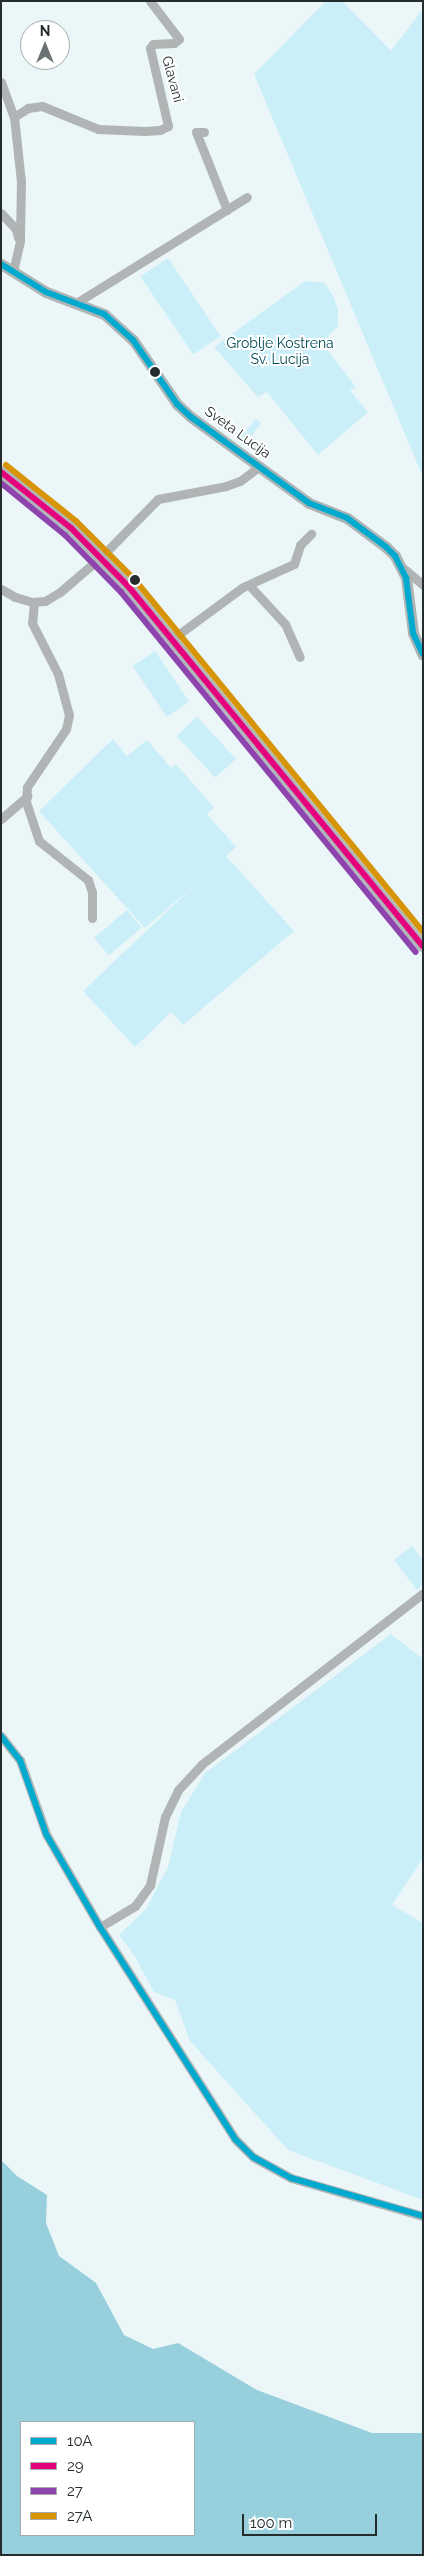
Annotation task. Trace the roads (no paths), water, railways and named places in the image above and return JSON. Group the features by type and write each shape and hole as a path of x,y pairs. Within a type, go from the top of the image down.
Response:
{"main road":[{"path":"1,472 64,522 101,557 423,946"}],"street":[{"name":"Glavani","path":"14,117 28,108 42,106 98,129 145,131 160,130 168,126 150,48 154,44 174,43 179,39 150,1"},
{"path":"1,82 14,117 21,180 20,241 13,271"},
{"path":"204,132 196,132 227,210"},
{"path":"76,302 247,197"},
{"path":"1,213 17,234 13,271"},
{"name":"Sveta Lucija","path":"1,264 46,292 104,314 133,340 177,404 314,506 347,518 386,547 401,567 406,578 413,633 423,655"},
{"path":"1,589 15,597 34,602 45,601 60,592 101,557 158,499 226,486 240,481 260,466"},
{"path":"171,640 249,585 294,564 300,545 311,534"},
{"name":"Sveta Lucija","path":"401,567 423,585"},
{"path":"249,585 281,619 300,657"},
{"path":"34,602 32,623 58,674 68,715 66,730 27,787 27,796 39,841 88,880 93,897 92,918"},
{"path":"1,819 27,796"},
{"path":"100,1927 134,1906 150,1885 165,1817 178,1790 202,1764 423,1593"},
{"path":"1,1736 16,1752 38,1818 100,1927 235,2138 253,2157 291,2178 423,2216"}],"park label":[{"name":"Groblje Kostrena Sv. Lucija","path":"280,352"}]}
